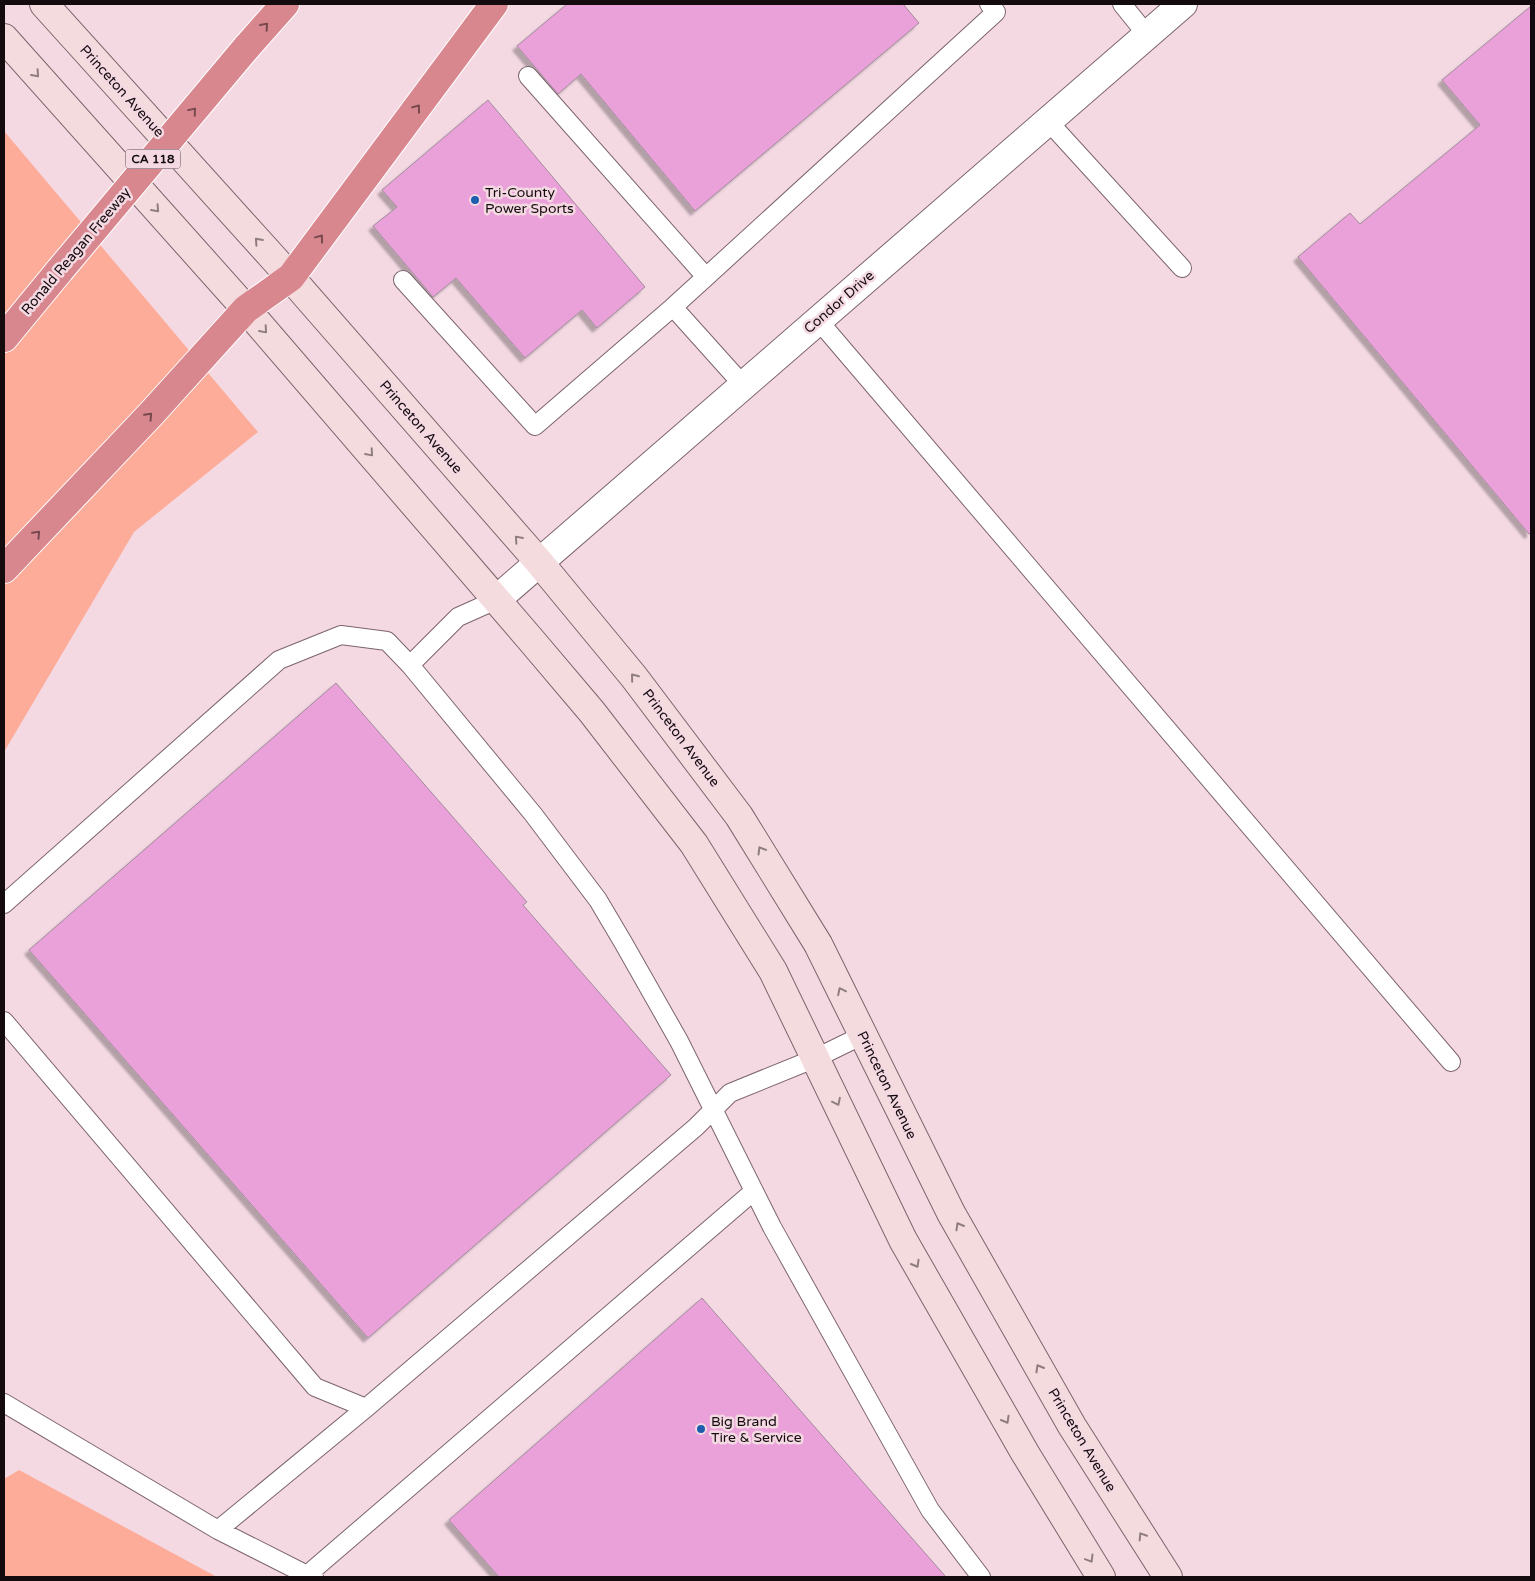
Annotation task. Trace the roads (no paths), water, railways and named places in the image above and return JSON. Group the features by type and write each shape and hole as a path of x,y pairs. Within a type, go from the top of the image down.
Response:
{"highway":[{"name":"Ronald Reagan Freeway","path":"4,338 246,48 285,4"},
{"path":"4,569 151,414 246,309 291,277 494,4"}],"street":[{"name":"Princeton Avenue","path":"44,4 291,277 539,562 634,677 739,816 818,944 951,1213 1072,1426 1168,1577"},
{"name":"Condor Drive","path":"496,600 1183,4"},
{"path":"4,38 246,309 592,712 694,844 773,971 903,1240 1025,1454 1101,1577"}],"lane":[{"path":"403,280 535,426 673,307 996,12 989,4"},
{"path":"1122,4 1147,35"},
{"path":"528,76 706,277"},
{"path":"1048,121 1182,268"},
{"path":"673,307 743,386"},
{"path":"818,320 1452,1062"},
{"path":"410,665 458,617 496,600"},
{"path":"4,904 279,660 341,635 388,641 533,814 598,900 679,1041 772,1227 930,1510 981,1577"},
{"path":"4,1021 315,1387 366,1408"},
{"path":"218,1530 366,1408 688,1134 730,1093 816,1058 863,1035"},
{"path":"4,1403 218,1530 311,1576 754,1191"}],"place":[{"name":"Tri-County Power Sports","path":"475,200"},
{"name":"Big Brand Tire & Service","path":"701,1429"}]}
